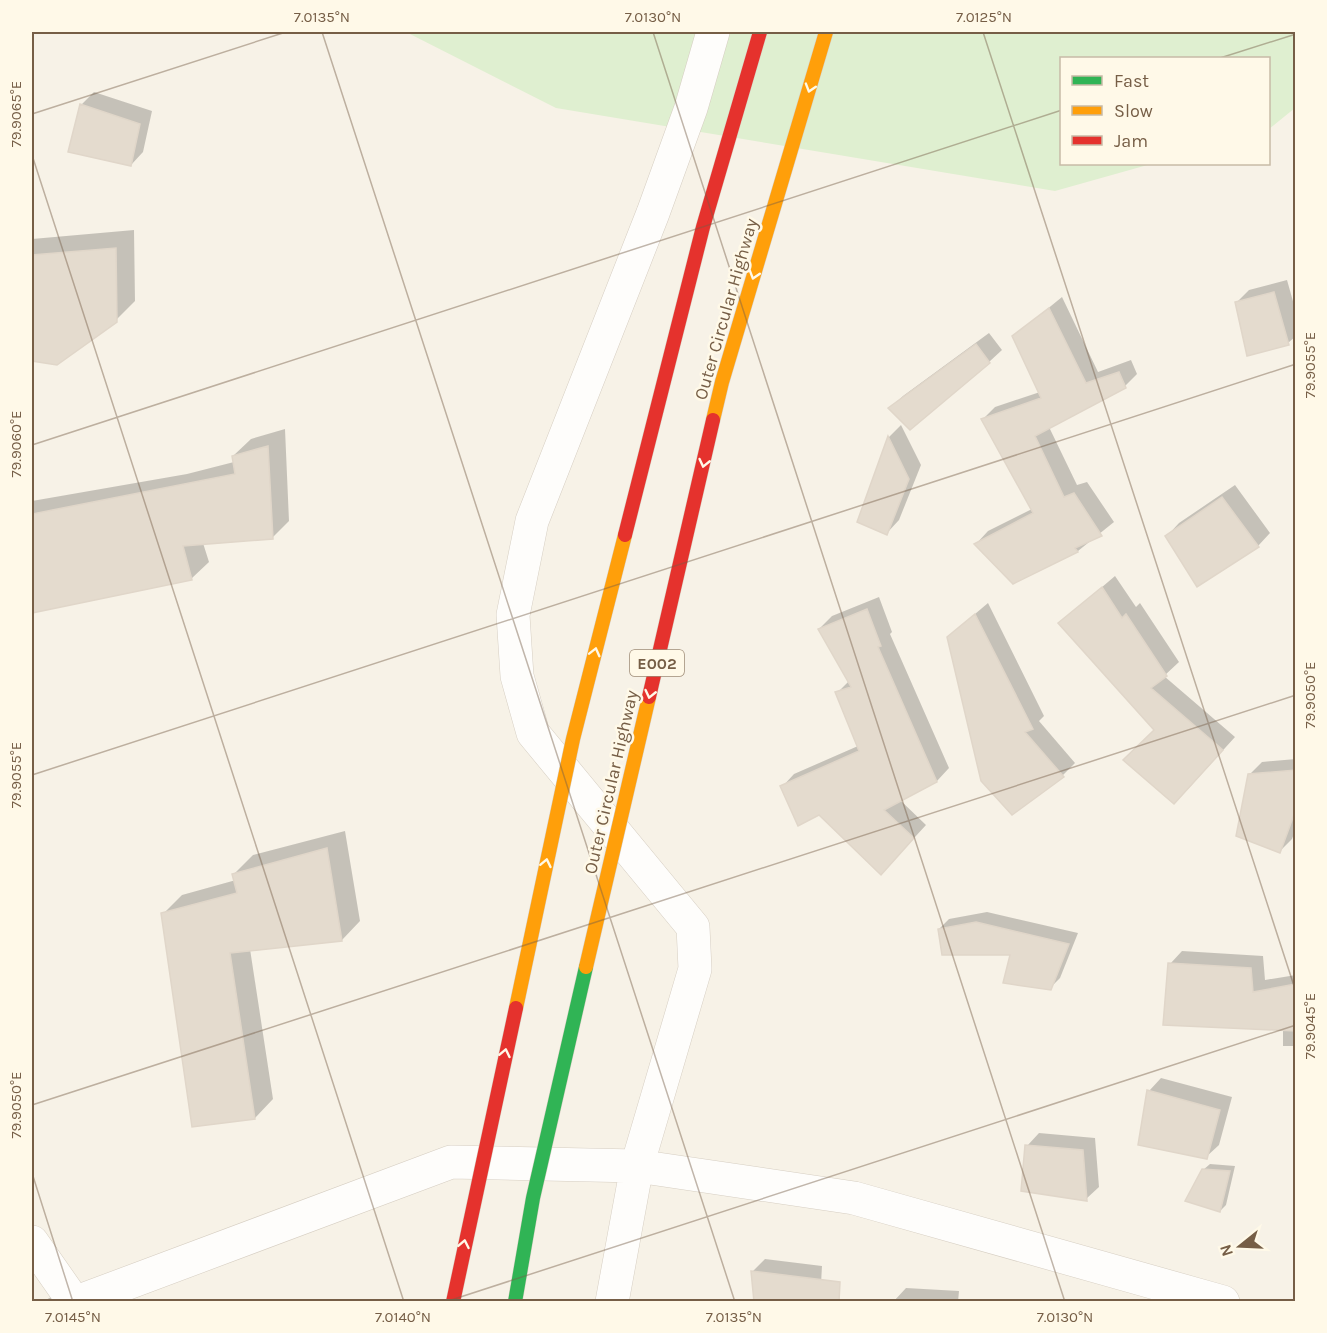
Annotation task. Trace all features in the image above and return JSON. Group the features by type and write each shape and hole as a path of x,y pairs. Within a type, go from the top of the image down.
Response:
{"highway":[{"path":"453,1302 573,739 703,227 760,32"},
{"name":"Outer Circular Highway","path":"514,1302 533,1198 722,382 826,32"}],"street":[{"path":"612,1302 637,1166 695,969 693,927 533,733 518,676 513,615 532,521 653,213 691,108 713,32"},
{"path":"32,1242 75,1302 451,1162 637,1166 854,1198 1223,1302"}],"green space":[{"path":"406,32 1295,32 1295,108 1270,128 1270,57 1060,57 1060,165 1147,165 1055,191 556,108"}],"building":[{"path":"80,104 140,124 131,166 68,152"},
{"path":"116,248 117,322 57,365 32,361 32,255"},
{"path":"1274,292 1289,345 1247,356 1235,302"},
{"path":"1049,308 1086,383 1119,372 1126,388 1035,436 1064,497 1074,493 1102,536 1075,548 1078,552 1013,584 974,544 1033,513 981,419 1041,398 1012,336"},
{"path":"976,344 990,363 910,430 888,408"},
{"path":"888,436 909,479 887,535 857,522"},
{"path":"268,446 273,539 183,546 192,580 32,613 32,514 235,474 232,456"},
{"path":"1222,497 1259,547 1197,587 1165,536"},
{"path":"1102,587 1122,618 1126,614 1167,676 1151,688 1223,750 1174,804 1123,760 1154,730 1058,623"},
{"path":"867,609 881,646 878,647 937,782 884,810 914,838 881,875 819,815 798,826 780,786 859,751 835,692 851,687 818,629"},
{"path":"975,614 1033,729 1025,732 1064,777 1012,815 981,781 947,637"},
{"path":"1296,770 1296,809 1280,853 1236,836 1248,774"},
{"path":"327,848 342,941 230,953 255,1119 192,1127 161,913 237,893 232,874"},
{"path":"976,922 1069,944 1051,990 1003,983 1010,955 942,955 938,929"},
{"path":"1168,963 1251,968 1253,992 1296,984 1296,1031 1163,1025"},
{"path":"1147,1090 1220,1110 1207,1159 1138,1145"},
{"path":"1025,1145 1083,1150 1087,1201 1021,1191"},
{"path":"1202,1169 1230,1171 1220,1212 1185,1201"},
{"path":"751,1271 840,1282 839,1302 754,1302"}],"traffic: fast":[{"path":"515,1302 533,1198 586,967"}],"traffic: slow":[{"path":"713,420 722,382 826,32"},
{"path":"516,1008 573,739 625,535"},
{"path":"586,967 649,697"}],"traffic: jam":[{"path":"625,535 703,227 760,32"},
{"path":"649,697 713,420"},
{"path":"453,1302 516,1008"}]}
